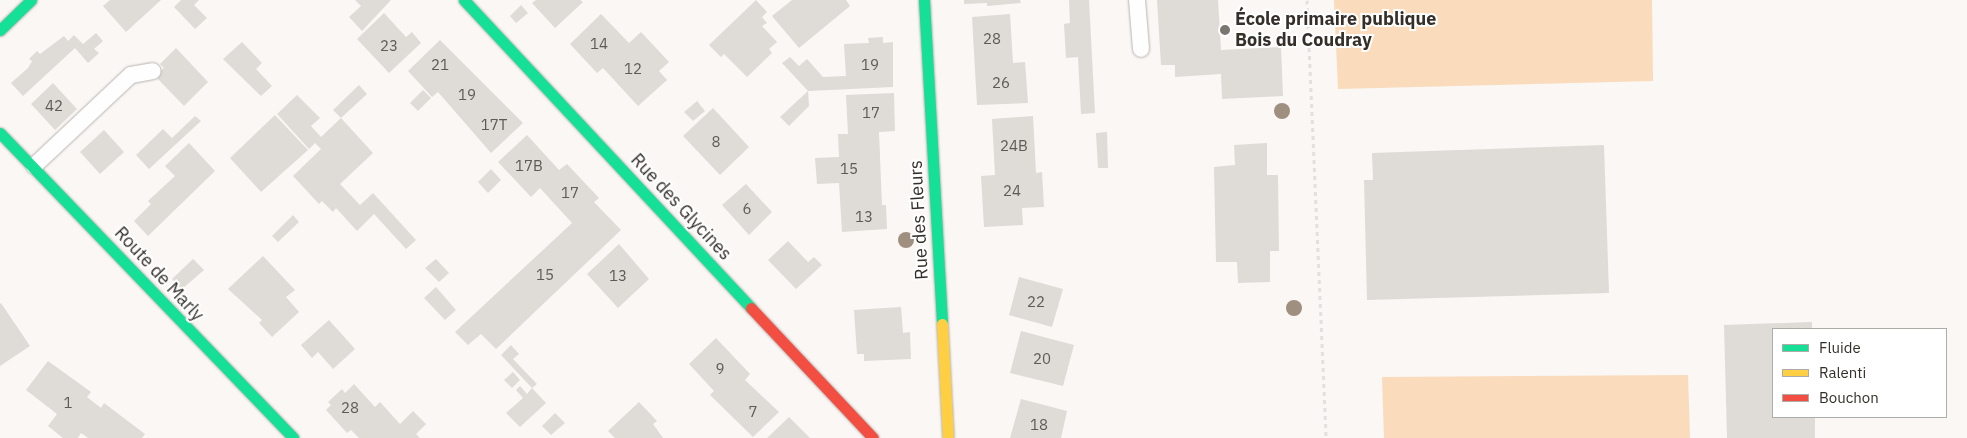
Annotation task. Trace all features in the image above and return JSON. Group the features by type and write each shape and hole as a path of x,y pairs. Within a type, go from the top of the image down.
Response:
{"street":[{"path":"0,30 31,0"},
{"name":"Rue des Glycines","path":"464,0 873,438"},
{"name":"Rue des Fleurs","path":"924,0 948,438"},
{"name":"Route de Marly","path":"0,133 34,166 293,438"}],"lane":[{"path":"1137,0 1140,49"},
{"path":"34,166 131,75 154,71"}],"path":[{"path":"1307,0 1326,438"}],"shaded area":[{"path":"1334,0 1652,0 1653,81 1338,89"},
{"path":"1688,375 1690,438 1384,438 1382,377"}],"building":[{"path":"110,0 161,0 126,32 103,6"},
{"path":"181,0 199,0 194,5 207,18 195,29 174,7"},
{"path":"355,0 391,0 362,31 349,17 361,6"},
{"path":"536,0 580,0 583,2 555,28 532,3"},
{"path":"756,0 767,12 762,17 767,23 762,26 777,42 769,49 772,53 747,77 724,54 721,57 709,45"},
{"path":"792,0 846,0 850,6 799,48 772,16"},
{"path":"964,0 1020,0 1021,3 987,6 987,3 964,4"},
{"path":"1069,0 1089,0 1095,113 1081,114 1078,57 1066,58 1064,24 1070,23"},
{"name":"École primaire publique Bois du Coudray","path":"1157,0 1218,0 1221,50 1281,47 1283,96 1222,99 1221,74 1175,77 1175,65 1161,65"},
{"path":"521,5 528,13 516,23 510,16"},
{"path":"384,13 406,37 412,32 421,43 389,73 357,39"},
{"path":"601,14 629,43 641,32 669,62 659,71 667,80 638,106 603,68 597,73 570,44"},
{"path":"1010,14 1013,63 1025,62 1028,103 977,105 972,17"},
{"path":"96,33 103,41 94,49 99,53 88,63 75,48 23,96 11,83 28,68 32,61 29,59 37,51 40,54 64,36 68,41 74,35 83,44"},
{"path":"883,37 883,43 893,42 893,87 808,91 782,63 790,57 799,66 807,59 823,77 846,76 844,44 869,43 868,38"},
{"path":"440,40 523,123 491,153 438,92 432,97 408,71"},
{"path":"242,42 262,63 256,69 272,86 261,96 223,59"},
{"path":"176,48 208,82 184,106 155,76 164,68 160,64"},
{"path":"53,83 77,109 55,130 31,104"},
{"path":"359,85 367,94 341,118 333,110"},
{"path":"423,90 431,98 418,111 410,103"},
{"path":"808,91 809,106 789,126 780,117"},
{"path":"894,93 895,131 879,132 882,205 886,205 887,229 842,232 839,183 817,184 815,158 839,157 838,134 848,134 846,95"},
{"path":"297,95 320,118 311,126 321,137 341,118 373,153 340,184 360,205 373,193 416,240 406,249 374,214 357,231 336,208 333,212 322,201 319,204 293,176 321,149 315,143 309,149 277,114"},
{"path":"697,101 705,111 693,121 684,112"},
{"path":"713,108 749,147 720,175 683,136"},
{"path":"275,115 308,150 261,192 230,158"},
{"path":"195,116 201,121 149,169 136,155 163,129 172,138"},
{"path":"1033,116 1036,173 1042,172 1044,207 1022,208 1023,225 984,227 981,176 995,175 992,119"},
{"path":"104,130 124,152 100,174 80,152"},
{"path":"1107,132 1108,168 1098,168 1096,133"},
{"path":"527,135 559,170 567,164 599,198 594,202 621,230 496,349 481,334 468,345 455,332 572,223 540,188 531,197 498,162"},
{"path":"189,143 215,171 148,236 134,221 151,204 148,201 175,176 165,166"},
{"path":"1267,143 1267,175 1278,175 1279,251 1270,251 1270,282 1238,283 1237,262 1216,262 1214,167 1235,165 1234,145"},
{"path":"1604,145 1609,293 1367,300 1364,180 1373,180 1372,153"},
{"path":"491,169 501,180 488,193 478,182"},
{"path":"746,184 772,212 749,235 722,205"},
{"path":"293,215 299,222 278,242 272,236"},
{"path":"788,241 808,262 814,257 822,265 796,289 768,260"},
{"path":"619,244 649,279 618,308 587,274"},
{"path":"263,256 295,290 286,297 299,312 272,337 259,323 262,320 228,289"},
{"path":"193,259 204,270 182,289 172,279"},
{"path":"436,259 449,273 439,282 425,268"},
{"path":"1019,277 1063,289 1052,327 1009,315"},
{"path":"436,287 456,310 445,320 424,298"},
{"path":"0,304 30,346 0,366"},
{"path":"901,307 903,333 910,332 911,359 864,361 864,354 857,354 854,310"},
{"path":"329,320 355,349 333,369 318,352 312,358 301,345"},
{"path":"1812,322 1812,328 1772,328 1772,418 1815,418 1815,438 1727,438 1724,325"},
{"path":"1021,331 1074,345 1063,386 1010,373"},
{"path":"716,338 750,374 745,380 779,412 753,437 710,395 714,391 689,364"},
{"path":"511,345 519,354 513,359 537,384 532,388 501,355"},
{"path":"48,361 91,392 87,397 101,408 104,403 145,434 142,438 88,438 81,433 78,438 63,438 48,426 57,414 26,390"},
{"path":"513,372 520,380 512,388 504,380"},
{"path":"354,384 375,407 380,402 400,424 413,411 426,424 416,434 420,438 359,438 351,430 347,433 326,410 331,405 328,402 342,389 345,393"},
{"path":"520,386 527,394 532,388 546,403 520,427 506,413 523,398 516,390"},
{"path":"1021,399 1067,411 1061,438 1010,438"},
{"path":"639,402 657,421 653,424 663,438 615,438 608,431"},
{"path":"555,413 565,423 551,435 542,426"},
{"path":"789,417 810,438 767,438"}],"traffic: fast":[{"path":"0,30 31,0"},
{"path":"464,0 751,308"},
{"path":"924,0 942,324"},
{"path":"0,133 293,438"}],"traffic: slow":[{"path":"942,324 948,438"}],"traffic: jam":[{"path":"751,308 873,438"}],"place":[{"name":"École primaire publique Bois du Coudray","path":"1225,30"}]}
